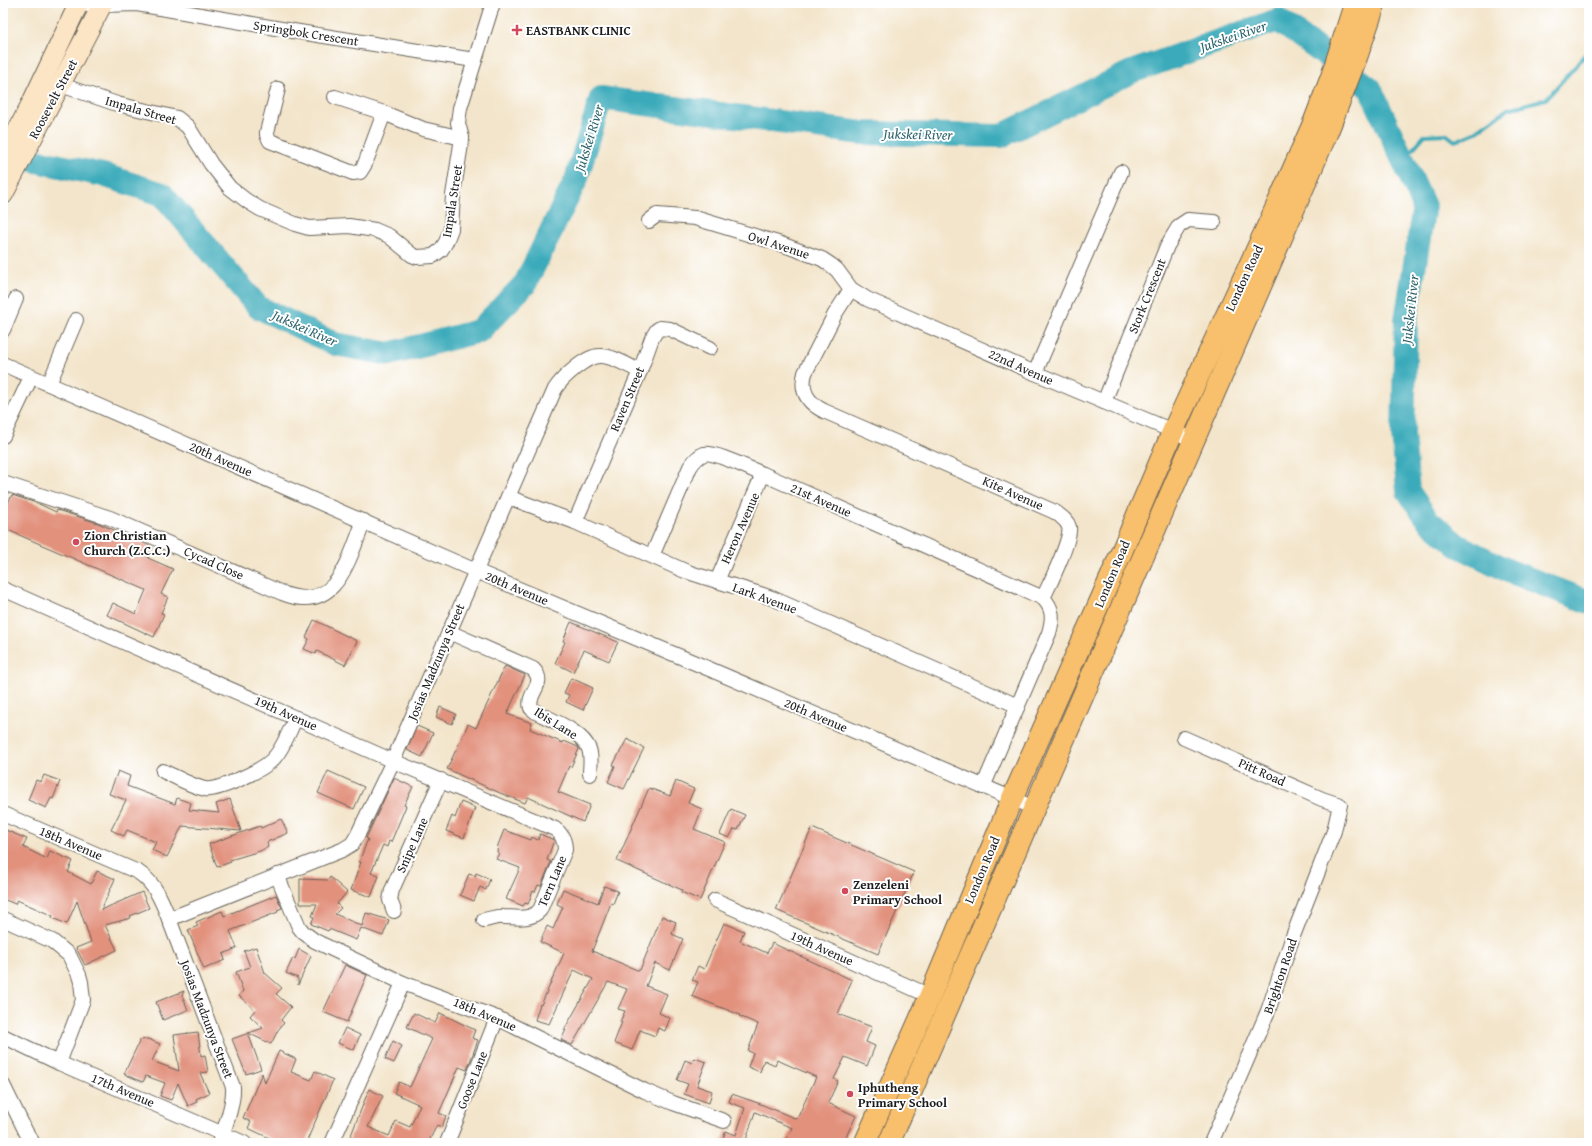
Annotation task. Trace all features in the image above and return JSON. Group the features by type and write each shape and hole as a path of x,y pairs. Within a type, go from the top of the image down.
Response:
{"main road":[{"name":"London Road","path":"889,1143 1194,440 1320,128 1331,78 1355,3"},
{"name":"London Road","path":"865,1143 930,996 1012,799 1107,586 1173,431 1274,212 1357,56 1375,3"}],"street":[{"name":"Springbok Crescent","path":"78,3 137,3 293,31 474,60"},
{"name":"Roosevelt Street","path":"3,195 78,3"},
{"name":"Impala Street","path":"61,85 117,104 177,118 188,127 212,164 230,188 246,201 260,209 295,224 309,228 349,226 376,230 389,236 412,255 417,257 433,256 441,250 451,229 453,195 462,138 458,117 462,97 493,3"},
{"name":"Roosevelt Street","path":"3,158 37,111 61,85 103,4"},
{"path":"278,89 267,132 270,141 279,146 353,173 360,172 365,164 384,113"},
{"path":"335,97 384,113 423,129 462,138"},
{"path":"1035,373 1121,172"},
{"name":"Owl Avenue","path":"649,221 658,215 695,218 781,244 822,259 837,270 851,289"},
{"name":"Stork Crescent","path":"1104,402 1174,232 1179,226 1188,220 1214,222"},
{"name":"22nd Avenue","path":"851,289 867,299 1035,373 1194,440"},
{"name":"Kite Avenue","path":"851,289 835,314 805,373 803,390 806,397 813,404 824,411 1062,516 1069,526 1069,537 1043,598"},
{"path":"3,330 16,300"},
{"path":"49,384 76,320"},
{"name":"Raven Street","path":"574,522 640,371 652,338 660,328 670,329 710,348"},
{"name":"Josias Madzunya Street","path":"169,919 342,850 352,844 393,761 555,389 562,380 578,366 598,356 609,358 640,371"},
{"name":"20th Avenue","path":"3,364 476,571 708,668 1034,808"},
{"path":"3,436 31,377"},
{"name":"21st Avenue","path":"652,556 690,467 699,456 708,454 721,456 763,474 1043,598"},
{"name":"Heron Avenue","path":"717,581 763,474"},
{"name":"Cycad Close","path":"3,483 110,518 292,597 301,598 310,598 318,595 334,585 343,574 364,521"},
{"name":"Lark Avenue","path":"508,497 574,522 685,571 772,598 1018,706"},
{"name":"19th Avenue","path":"3,589 393,761 555,829 561,834 564,841"},
{"path":"983,787 1051,627 1051,609 1043,598"},
{"name":"Ibis Lane","path":"449,632 530,667 535,672 539,681 531,700 531,708 575,733 584,741 590,754 590,774"},
{"path":"162,771 204,789 220,787 228,784 271,761 279,751 296,718"},
{"name":"Pitt Road","path":"1184,738 1340,805"},
{"name":"Snipe Lane","path":"394,911 390,900 392,890 441,780"},
{"name":"Brighton Road","path":"1210,1143 1268,1011 1293,936 1334,831 1340,805"},
{"name":"18th Avenue","path":"3,814 138,872"},
{"name":"Tern Lane","path":"484,920 502,916 522,918 538,913 542,907 564,854 564,841"},
{"name":"Josias Madzunya Street","path":"138,872 149,881 158,893 232,1082 233,1097 221,1138"},
{"name":"18th Avenue","path":"277,875 296,921 303,932 315,940 403,983 497,1018 645,1091 673,1103 724,1121"},
{"name":"19th Avenue","path":"715,900 930,996"},
{"path":"3,919 52,941 69,955 79,975 83,1000 59,1063"},
{"path":"332,1143 403,983"},
{"name":"Goose Lane","path":"447,1143 497,1018"},
{"name":"17th Avenue","path":"3,1036 221,1138 244,1143"},
{"path":"3,1085 33,1143"}],"building":[{"path":"12,495 39,504 56,512 57,510 98,523 153,547 148,558 173,569 161,594 168,597 161,613 164,614 154,637 107,615 113,603 136,614 146,590 3,528 3,513"},
{"path":"314,620 357,641 345,665 317,651 316,654 304,649 309,639 306,637"},
{"path":"571,622 618,642 609,661 584,650 573,672 555,663 565,642 563,641"},
{"path":"505,666 525,675 507,714 532,723 530,729 563,743 564,741 578,747 579,749 571,767 569,766 558,792 590,805 583,822 528,797 525,803 447,769 468,724 476,728"},
{"path":"571,678 593,688 583,710 566,702 569,695 564,693"},
{"path":"440,707 456,714 452,724 436,717"},
{"path":"417,726 433,733 422,757 407,750"},
{"path":"627,739 644,748 624,789 608,782 615,766 613,765"},
{"path":"118,771 130,776 127,786 175,804 177,798 191,803 189,810 219,813 216,804 230,799 241,831 182,826 167,857 152,850 156,842 127,830 124,836 111,830 126,800 109,794"},
{"path":"328,771 364,787 354,809 318,793"},
{"path":"44,775 60,781 53,799 51,798 46,808 28,800 36,780 41,782"},
{"path":"394,778 413,787 404,805 406,806 391,842 389,841 387,847 383,845 371,873 379,876 371,897 351,890 361,862 359,862 368,839 366,838"},
{"path":"676,781 694,789 688,803 702,809 694,829 725,842 700,900 681,892 682,890 617,861 649,788 670,796"},
{"path":"461,802 475,808 464,838 446,831 452,816 455,818"},
{"path":"731,809 745,815 738,830 734,829 729,838 720,834"},
{"path":"281,819 288,833 267,842 268,847 260,851 230,860 231,862 217,867 209,844 260,826 261,828"},
{"name":"Zenzeleni Primary School","path":"812,828 914,872 878,954 776,910"},
{"path":"3,829 27,839 23,847 47,859 50,851 73,861 68,872 91,884 97,871 115,879 101,910 142,892 149,908 130,916 131,918 105,925 117,950 85,965 76,948 91,942 77,901 67,924 17,900 15,904 3,899"},
{"path":"504,830 531,840 532,837 538,840 540,834 554,840 547,860 551,862 541,886 538,885 535,892 533,891 528,904 525,903 523,906 506,899 520,868 496,859 499,853 497,852 498,845"},
{"path":"476,873 490,879 486,890 480,887 474,901 460,895 469,874 475,876"},
{"path":"330,877 347,892 337,904 341,908 335,914 362,926 366,913 389,920 383,936 361,928 356,940 329,929 328,931 311,924 314,917 312,916 317,904 300,904 300,879 328,880"},
{"path":"604,886 618,891 613,904 611,903 592,951 640,970 662,916 676,922 672,934 683,939 670,970 655,963 646,986 667,994 659,1013 670,1018 665,1031 658,1028 655,1036 640,1030 632,1050 614,1043 625,1011 618,1009 627,989 608,982 572,1045 561,1040 566,1030 564,1030 593,979 574,970 549,1024 535,1020 540,1004 541,1005 564,953 540,942 547,926 553,929 563,907 557,904 563,889 598,903"},
{"path":"276,895 282,908 277,910 278,912 230,931 237,948 223,954 225,960 204,969 188,930 198,926 196,922 222,911 224,916"},
{"path":"724,923 744,931 740,941 767,953 772,943 852,980 838,1014 872,1027 866,1042 875,1046 867,1066 845,1057 834,1079 838,1081 828,1103 856,1116 843,1143 785,1143 792,1128 755,1112 746,1140 752,1143 721,1143 726,1131 736,1135 745,1108 729,1102 732,1094 797,1119 816,1077 777,1060 775,1065 764,1060 760,1072 748,1067 753,1053 748,1051 758,1024 739,1016 740,1015 692,996 698,982 692,980 698,966 704,969"},
{"path":"256,947 265,973 282,988 276,994 291,1007 281,1020 284,1023 278,1030 271,1044 248,1033 263,1028 250,1016 255,1010 239,996 243,991 236,972 250,967 244,951"},
{"path":"299,949 311,956 298,985 298,978 286,973 293,958 295,959"},
{"path":"345,965 367,975 347,1022 323,1012"},
{"path":"184,991 182,995 188,1010 163,1020 156,1002"},
{"path":"414,1013 435,1023 440,1013 475,1030 472,1038 478,1040 467,1070 459,1067 439,1113 446,1116 442,1127 437,1125 428,1143 348,1143 369,1089 383,1096 368,1127 389,1136 396,1121 410,1127 420,1105 394,1093 399,1082 410,1087 432,1039 407,1027"},
{"path":"345,1028 360,1035 354,1050 338,1043"},
{"path":"198,1032 201,1056 205,1055 208,1072 200,1073 209,1093 196,1099 197,1102 188,1106 178,1083 171,1100 160,1096 165,1083 146,1076 143,1082 124,1074 140,1040 148,1039 160,1044 152,1061 179,1071 174,1035"},
{"path":"248,1033 261,1069 246,1074 232,1039"},
{"path":"393,1041 402,1046 394,1063 385,1059"},
{"path":"279,1051 296,1059 291,1072 311,1080 315,1071 333,1080 306,1143 280,1143 248,1128 251,1122 243,1118 262,1073 265,1083"},
{"path":"694,1058 706,1062 697,1086 712,1091 709,1103 684,1094 688,1084 677,1080 685,1060 692,1063"}],"waterway":[{"name":"Jukskei River","path":"3,154 103,175 162,194 258,307 335,344 389,354 479,331 525,284 576,180 601,98 862,133 1001,136 1131,72 1278,20 1370,88 1424,206 1406,320 1403,434 1408,491 1428,520 1457,545 1509,571 1589,602"},
{"path":"1403,160 1425,135 1446,134 1455,141 1474,133 1508,109 1546,99 1589,51"}],"place":[{"name":"EASTBANK CLINIC","path":"517,30"},
{"name":"Zion Christian Church (Z.C.C.)","path":"76,542"},
{"name":"Zenzeleni Primary School","path":"845,891"},
{"name":"Iphutheng Primary School","path":"850,1094"}]}
